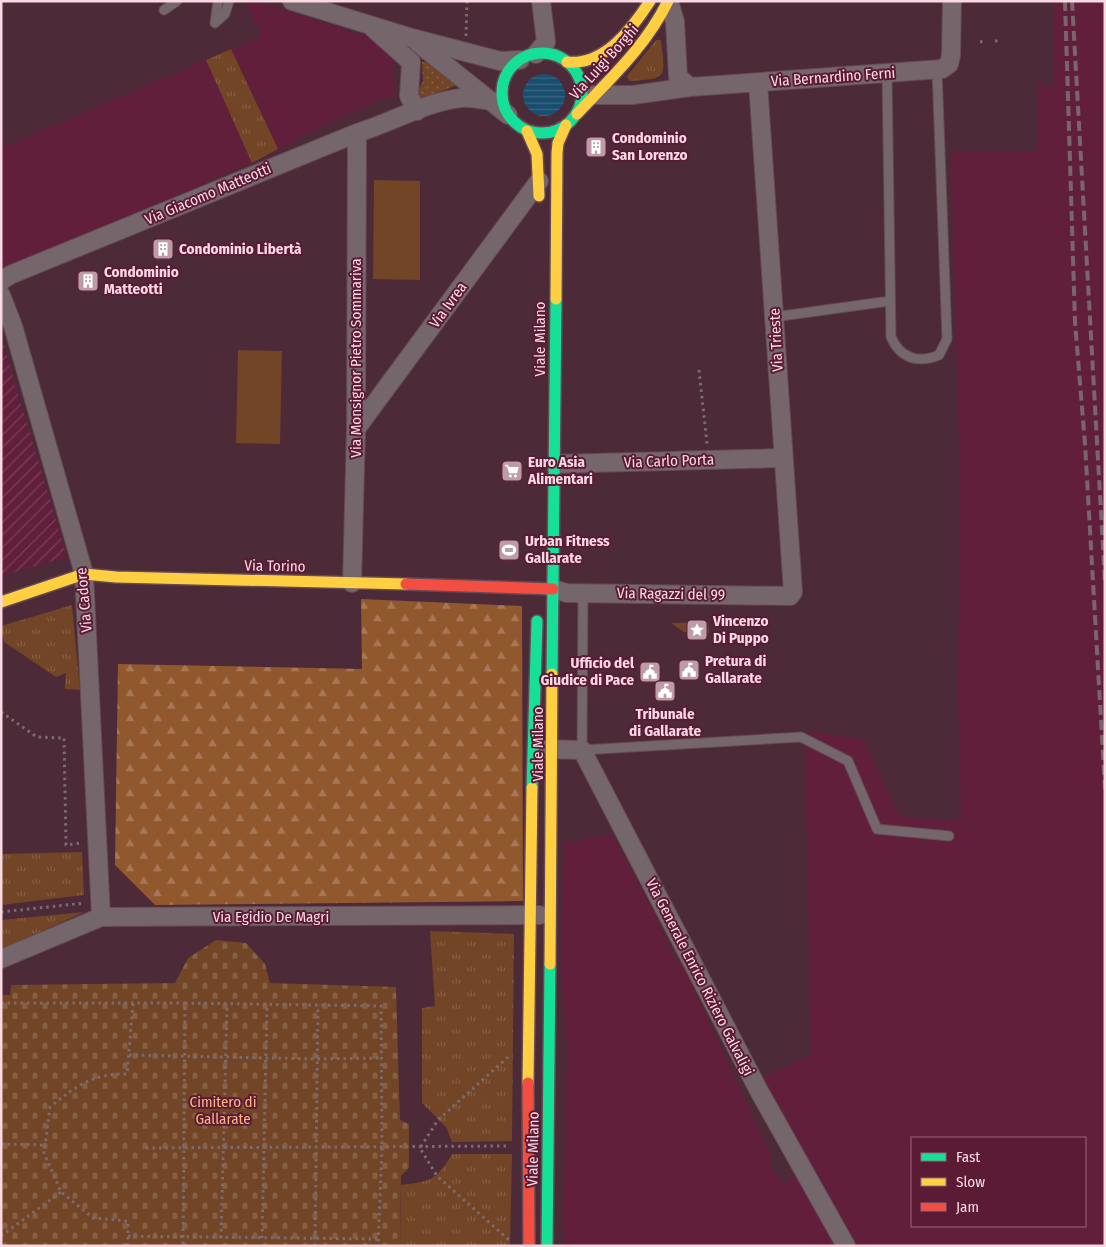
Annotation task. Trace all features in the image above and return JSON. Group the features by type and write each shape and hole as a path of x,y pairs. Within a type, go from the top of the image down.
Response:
{"street":[{"path":"292,1 412,38 500,61 520,60 536,54 554,55 567,62 577,73 582,88 581,101 575,116 566,125 546,133 527,131 412,38"},
{"path":"536,54 546,42 541,1"},
{"name":"Via Luigi Borghi","path":"567,62 581,64 598,58 637,20 650,1"},
{"path":"668,1 674,22 678,77 690,88"},
{"name":"Via Luigi Borghi","path":"575,116 647,39 660,19 668,1"},
{"path":"937,70 949,64 953,40 952,1"},
{"path":"368,25 411,62 409,96 417,111"},
{"path":"508,115 502,101 503,83 509,70 520,60"},
{"name":"Via Bernardino Ferni","path":"594,95 633,95 690,88 937,70"},
{"name":"Via Trieste","path":"758,83 782,458 793,592 790,596"},
{"name":"Via Giacomo Matteotti","path":"1,281 10,274 357,133 417,111 439,103 463,98 492,101"},
{"name":"Viale Milano","path":"547,1246 553,750 543,586 555,464 557,153 558,143 566,125"},
{"path":"527,131 538,154 539,210"},
{"name":"Via Monsignor Pietro Sommariva","path":"352,582 356,429 357,133"},
{"name":"Via Ivrea","path":"356,429 539,181"},
{"name":"Via Cadore","path":"1,295 13,326 84,574 100,909"},
{"name":"Via Carlo Porta","path":"555,464 782,458"},
{"name":"Via Torino","path":"1,602 84,574 116,578 543,586"},
{"name":"Viale Milano","path":"529,1245 526,1146 528,915 537,605 543,586"},
{"name":"Via Ragazzi del 99","path":"543,586 567,593 790,596"},
{"path":"532,749 582,750"},
{"name":"Via Generale Enrico Riziero Galvaligi","path":"582,750 759,1091 846,1246"},
{"name":"Via Egidio De Magri","path":"1,959 100,909 550,915"}],"lane":[{"path":"167,1 164,10 177,1"},
{"path":"218,1 215,23 225,14 229,1"},
{"path":"887,74 891,337 897,349 916,358 930,358 939,354 946,339 937,70"},
{"path":"774,317 890,300"},
{"path":"583,593 582,750 800,736 848,761 877,829 949,836"},
{"path":"528,1224 547,1224"}],"path":[{"path":"465,52 467,1"},
{"path":"699,370 709,460"},
{"path":"600,666 611,666"},
{"path":"1,712 37,737 64,738 65,839"},
{"path":"1,912 100,909"},
{"path":"1,1003 381,1006 382,1148 378,1246"},
{"path":"128,1246 128,1221 93,1218 61,1192 49,1169 44,1153 50,1108 87,1080 108,1074 127,1074 133,1003"},
{"path":"183,1246 186,1003"},
{"path":"221,1238 227,1004"},
{"path":"262,1238 264,1058 267,1004"},
{"path":"315,1246 318,1005"},
{"path":"420,1148 438,1120 512,1054 528,1050"},
{"path":"129,1055 318,1059 381,1058"},
{"path":"1,1144 45,1145"},
{"path":"146,1148 526,1146"},
{"path":"420,1148 437,1176 512,1243 529,1245"},
{"path":"1,1236 61,1192"},
{"path":"128,1236 378,1240"}],"shaded area":[{"path":"1053,1 1105,1 1105,1246 858,1246 762,1078 811,1054 805,754 810,731 864,740 897,812 905,818 961,820 958,699 960,481 951,151 1038,152 1037,84 1054,85"},
{"path":"245,3 265,4 368,37 393,51 395,98 373,99 373,103 310,132 264,157 122,220 1,268 1,148 261,36"},
{"path":"1,337 67,557 1,576"},
{"path":"612,834 654,912 677,962 684,958 691,982 771,1156 772,1171 785,1184 795,1176 836,1246 563,1246 567,1049 561,956 564,841 577,841"}],"green space":[{"path":"656,40 661,40 662,74 651,79 629,81 627,76"},
{"path":"231,49 278,149 252,163 206,60"},
{"path":"422,62 426,62 459,84 426,98 421,97 418,91 423,81"},
{"path":"374,180 420,181 420,280 373,279"},
{"path":"238,350 282,351 280,444 236,443"},
{"path":"361,599 522,606 523,901 155,905 115,865 118,664 362,669"},
{"path":"72,605 80,690 65,689 66,673 56,677 4,642 1,628 1,626"},
{"path":"708,622 709,633 684,632 671,623"},
{"path":"82,852 84,895 1,905 1,854"},
{"path":"84,912 1,950 1,920"},
{"path":"430,931 514,934 512,1141 452,1142 446,1127 422,1103 422,1008 435,1006"},
{"name":"Cimitero di Gallarate","path":"216,940 246,943 265,964 270,983 396,987 400,1120 409,1124 409,1168 401,1176 400,1246 1,1246 1,995 10,995 11,985 175,983 188,958"},
{"path":"452,1154 512,1154 510,1246 400,1246 401,1185 426,1181 437,1175"}],"water":[{"path":"548,74 556,77 562,83 565,95 562,107 556,113 540,116 532,113 526,107 523,91 526,83 532,77"}],"railway":[{"path":"1065,1 1075,322 1085,444 1105,789"},
{"path":"1072,1 1105,583"}],"traffic: fast":[{"path":"542,53 557,56 570,65 579,78 582,93 579,108 570,121 557,130 542,133 527,130 514,121 505,108 502,93 505,78 514,65 527,56 542,53"},
{"path":"552,674 556,299"},
{"path":"532,788 537,621"},
{"path":"547,1246 550,964"}],"traffic: slow":[{"path":"567,62 580,62 593,58 616,44 635,23 650,1"},
{"path":"577,114 639,47 668,1"},
{"path":"556,299 557,153 558,143 566,125"},
{"path":"527,131 537,154 539,196"},
{"path":"1,602 84,574 116,577 406,584"},
{"path":"550,964 552,674"},
{"path":"528,1083 532,788"}],"traffic: jam":[{"path":"406,584 553,589"},
{"path":"528,1083 529,1246"}],"place":[{"name":"Condominio San Lorenzo","path":"596,147"},
{"name":"Condominio Libertà","path":"163,249"},
{"name":"Condominio Matteotti","path":"88,281"},
{"name":"Euro Asia Alimentari","path":"512,471"},
{"name":"Urban Fitness Gallarate","path":"509,550"},
{"name":"Vincenzo Di Puppo","path":"697,630"},
{"name":"Pretura di Gallarate","path":"689,670"},
{"name":"Ufficio del Giudice di Pace","path":"650,672"},
{"name":"Tribunale di Gallarate","path":"665,691"}]}
